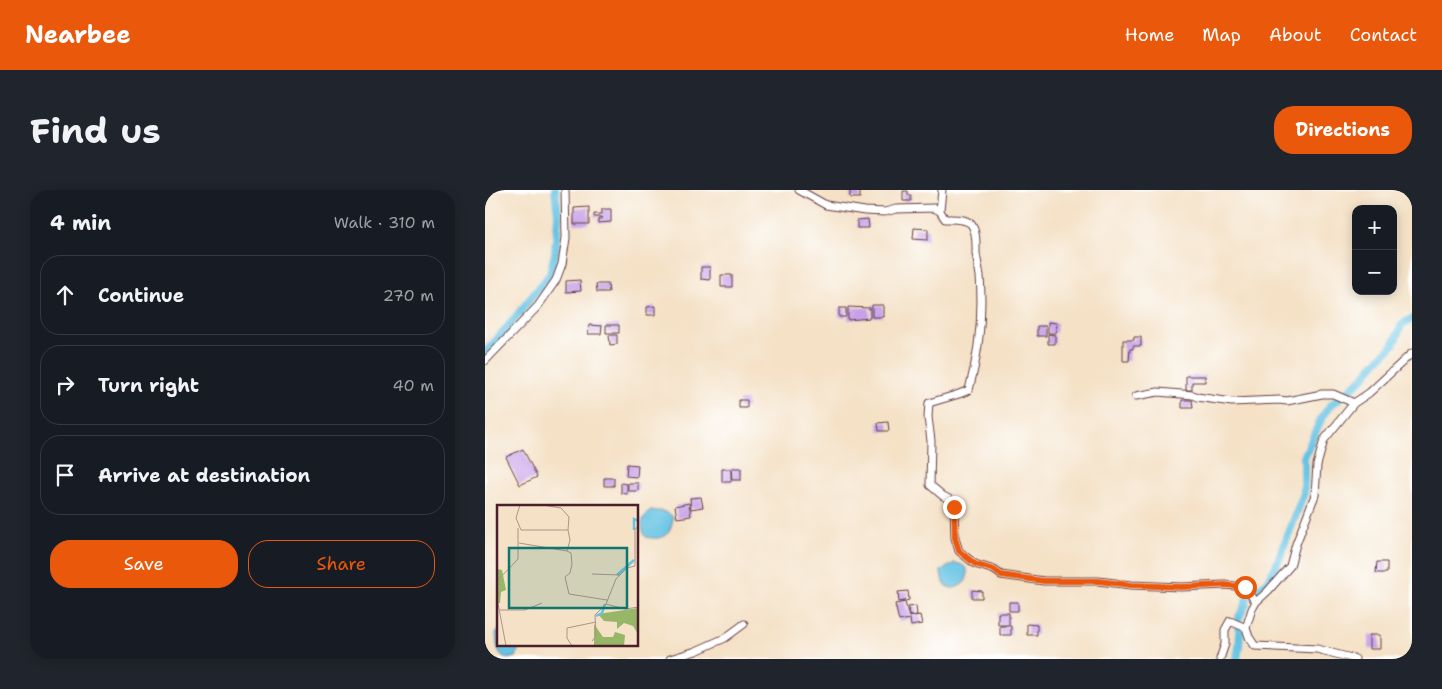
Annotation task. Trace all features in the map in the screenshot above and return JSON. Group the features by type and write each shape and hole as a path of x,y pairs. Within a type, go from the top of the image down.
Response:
{"street":[{"path":"485,361 538,306 556,280 562,264 566,238 565,190"},
{"path":"799,190 826,205 865,211 885,212 895,209 934,208 941,211"},
{"path":"942,190 941,211 945,218 955,218 969,223 974,230 980,274 981,314 973,375 969,390 929,403 928,417 931,441 930,485 949,499 954,507 955,538 959,551 975,564 994,570 1001,575 1044,581 1098,581 1131,585 1182,587 1225,585 1245,587 1256,602"},
{"path":"1355,659 1317,649 1255,646 1246,628 1256,602 1290,566 1296,544 1315,495 1317,465 1324,440 1352,402 1369,393 1412,353"},
{"path":"1136,396 1158,392 1193,395 1231,402 1287,401 1322,394 1333,394 1352,402"},
{"path":"1220,659 1225,644 1225,630 1230,622 1246,628"},
{"path":"670,659 696,651 725,638 743,624"}],"water":[{"path":"651,511 666,512 673,517 668,532 661,537 646,537 644,534 643,519"},
{"path":"954,563 962,565 966,569 967,578 960,586 952,588 945,585 941,571"},
{"path":"517,647 518,652 516,657 507,659 503,657 498,648"}],"building":[{"path":"850,190 860,190 860,198 850,198"},
{"path":"903,191 908,191 908,195 911,195 911,201 903,201"},
{"path":"589,207 589,224 574,224 574,208"},
{"path":"602,209 611,209 611,222 598,223 598,219 602,219 602,217 594,217 594,214 602,214"},
{"path":"868,219 869,228 857,228 857,220"},
{"path":"914,228 928,229 928,240 913,239"},
{"path":"701,267 710,267 710,280 701,279"},
{"path":"721,275 732,275 732,287 721,287"},
{"path":"580,280 581,291 566,292 566,281"},
{"path":"596,284 608,284 609,292 597,292"},
{"path":"872,305 883,305 883,317 872,317"},
{"path":"655,306 655,315 647,315 647,307"},
{"path":"848,307 870,308 870,318 848,320"},
{"path":"839,308 846,308 846,317 839,317"},
{"path":"1048,322 1057,323 1056,333 1048,333"},
{"path":"589,325 602,326 601,334 588,334"},
{"path":"606,325 619,325 619,333 606,333"},
{"path":"1037,326 1046,326 1046,336 1037,336"},
{"path":"1048,334 1055,335 1055,344 1048,344"},
{"path":"609,335 617,335 617,344 610,345"},
{"path":"1134,337 1141,337 1141,346 1133,346 1133,349 1130,349 1129,361 1123,361 1123,340 1134,340"},
{"path":"1186,376 1205,376 1205,382 1192,382 1192,390 1186,390"},
{"path":"739,400 747,400 747,408 739,408"},
{"path":"1182,400 1192,400 1193,408 1182,408"},
{"path":"888,422 889,431 879,431 878,423"},
{"path":"523,449 537,477 520,485 506,457"},
{"path":"627,464 638,465 637,477 626,476"},
{"path":"731,468 741,468 741,480 732,480"},
{"path":"722,469 731,469 731,482 722,482"},
{"path":"604,478 614,478 614,486 604,486"},
{"path":"621,483 627,484 627,494 621,493"},
{"path":"628,483 638,483 638,491 628,491"},
{"path":"701,497 703,507 691,509 690,498"},
{"path":"689,503 691,516 677,518 675,506"},
{"path":"1377,562 1387,562 1387,573 1376,573"},
{"path":"972,590 982,591 982,598 972,598"},
{"path":"908,591 909,600 899,602 898,592"},
{"path":"905,602 909,617 920,615 922,624 911,626 910,619 899,621 895,604"},
{"path":"1009,602 1018,602 1018,611 1009,611"},
{"path":"916,606 917,615 909,616 908,607"},
{"path":"998,613 1009,613 1009,625 998,625"},
{"path":"1027,624 1037,625 1037,635 1027,635"},
{"path":"1000,626 1011,626 1011,635 1000,635"},
{"path":"1369,635 1380,635 1380,649 1369,649"}],"waterway":[{"path":"485,353 550,274 555,253 558,215 555,190"},
{"path":"1237,659 1240,631 1238,619 1246,604 1247,596 1268,582 1279,559 1304,493 1304,457 1322,417 1330,406 1361,380 1393,345 1402,324 1412,319"}],"route":[{"path":"954,507 955,538 959,551 975,564 994,570 1001,575 1044,581 1098,581 1131,585 1182,587 1225,585 1245,587"}]}
